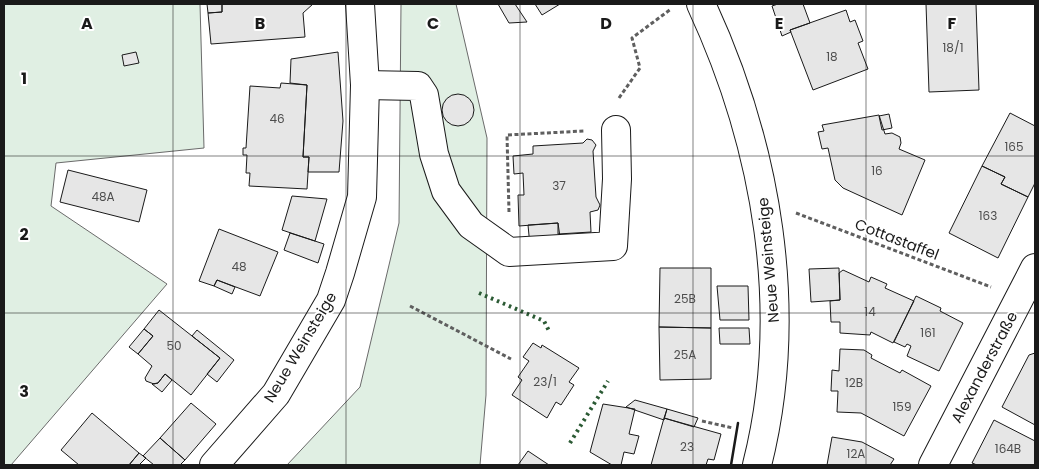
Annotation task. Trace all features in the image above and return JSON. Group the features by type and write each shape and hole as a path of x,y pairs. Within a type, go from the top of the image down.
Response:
{"street":[{"name":"Neue Weinsteige","path":"214,465 276,394 331,300 362,197 365,85 360,4"},
{"name":"Neue Weinsteige","path":"701,4 722,51 745,114 765,201 774,305 774,367 765,435 757,465"},
{"path":"365,85 418,86 425,100 434,154 446,191 471,225 509,252 613,246 617,179 616,130"},
{"name":"Alexanderstraße","path":"933,465 1028,302 1035,268"}],"path":[{"path":"619,99 640,68 632,38 677,4"},
{"path":"509,252 507,135 616,130"},
{"name":"Cottastaffel","path":"765,201 1028,302"},
{"path":"410,306 511,359"},
{"path":"702,421 737,429"}],"green space":[{"path":"4,4 200,4 204,148 56,163 51,206 167,284 11,465 4,465"},
{"path":"401,4 456,4 487,138 486,395 480,465 287,465 360,387 399,223"}],"building":[{"path":"207,4 222,4 222,12 208,13"},
{"path":"222,4 313,4 303,13 305,37 211,44 208,13 222,12"},
{"path":"498,4 515,4 527,22 509,23"},
{"path":"535,4 560,4 542,15"},
{"path":"778,4 803,4 810,23 790,30 791,32 782,36 772,6"},
{"path":"926,4 976,4 979,90 929,92"},
{"path":"846,10 850,22 855,20 863,41 858,43 868,69 813,90 790,30"},
{"path":"136,52 139,63 124,66 122,55"},
{"path":"338,52 343,121 339,172 308,172 309,157 303,157 307,85 290,83 291,59"},
{"path":"281,83 307,85 303,157 309,157 307,189 249,186 250,173 246,173 247,155 243,155 243,148 246,148 250,86 280,88"},
{"path":"458,94 464,95 469,99 473,104 473,116 469,121 464,125 458,126 452,125 447,121 443,116 442,110 443,104 447,99 452,95"},
{"path":"1010,113 1035,126 1035,183 1028,197 1001,184 1005,177 982,166"},
{"path":"889,114 892,128 882,130 879,116"},
{"path":"879,115 885,134 892,133 900,137 899,149 925,160 902,215 843,188 835,180 828,148 822,149 818,132 824,131 822,125"},
{"path":"587,139 592,140 596,145 593,151 596,197 600,205 598,210 590,212 591,232 558,234 558,223 519,226 518,195 524,195 523,173 514,174 513,156 533,154 533,146 583,143"},
{"path":"982,166 1005,177 1001,184 1028,197 998,258 949,233"},
{"path":"68,170 147,190 139,222 60,202"},
{"path":"292,196 327,199 315,241 282,230"},
{"path":"558,223 561,244 530,246 528,225"},
{"path":"219,229 278,252 260,296 217,280 214,286 199,281"},
{"path":"290,233 324,244 318,263 284,250"},
{"path":"660,268 711,268 711,328 659,327"},
{"path":"839,268 840,300 811,302 809,269"},
{"path":"843,270 869,282 871,277 887,284 885,288 914,301 893,343 871,332 870,335 840,333 840,322 831,322 830,301 840,300 839,273"},
{"path":"217,280 235,287 232,294 214,286"},
{"path":"717,286 748,286 749,320 720,320"},
{"path":"916,296 941,308 940,311 963,323 939,371 907,356 911,346 907,344 905,347 894,342"},
{"path":"159,310 220,358 191,395 165,374 158,383 154,384 146,381 145,378 152,366 138,354 153,336 144,329"},
{"path":"659,327 711,328 711,379 660,380"},
{"path":"719,328 749,328 750,344 720,344"},
{"path":"144,329 153,336 138,354 129,347"},
{"path":"197,330 234,360 217,382 207,374 220,358 192,336"},
{"path":"533,343 541,348 542,345 579,368 569,382 574,385 561,405 556,402 547,418 512,395 522,380 518,377 529,361 523,357"},
{"path":"840,349 864,350 872,355 871,358 900,373 902,370 931,386 904,436 861,413 837,412 838,391 831,391 832,370 839,371"},
{"path":"1035,353 1035,425 1002,407 1029,355"},
{"path":"165,374 172,380 162,392 152,384 158,383"},
{"path":"635,400 667,409 664,420 626,407"},
{"path":"191,403 216,424 185,460 160,438"},
{"path":"603,404 635,409 629,434 639,436 634,454 624,452 621,465 612,465 590,452"},
{"path":"667,409 698,418 694,427 664,418"},
{"path":"92,413 139,453 129,465 79,465 61,450"},
{"path":"664,418 721,434 714,460 708,459 706,465 651,465"},
{"path":"994,420 1035,441 1035,465 977,465 972,463"},
{"path":"832,437 862,442 894,459 890,465 827,465"},
{"path":"160,438 185,460 180,465 154,465 143,456"},
{"path":"528,451 549,465 518,465"},
{"path":"139,453 146,458 139,465 129,465"}],"hedge":[{"path":"479,293 544,321 549,331"},
{"path":"570,443 608,381"}],"wall":[{"path":"731,465 738,423"}]}
